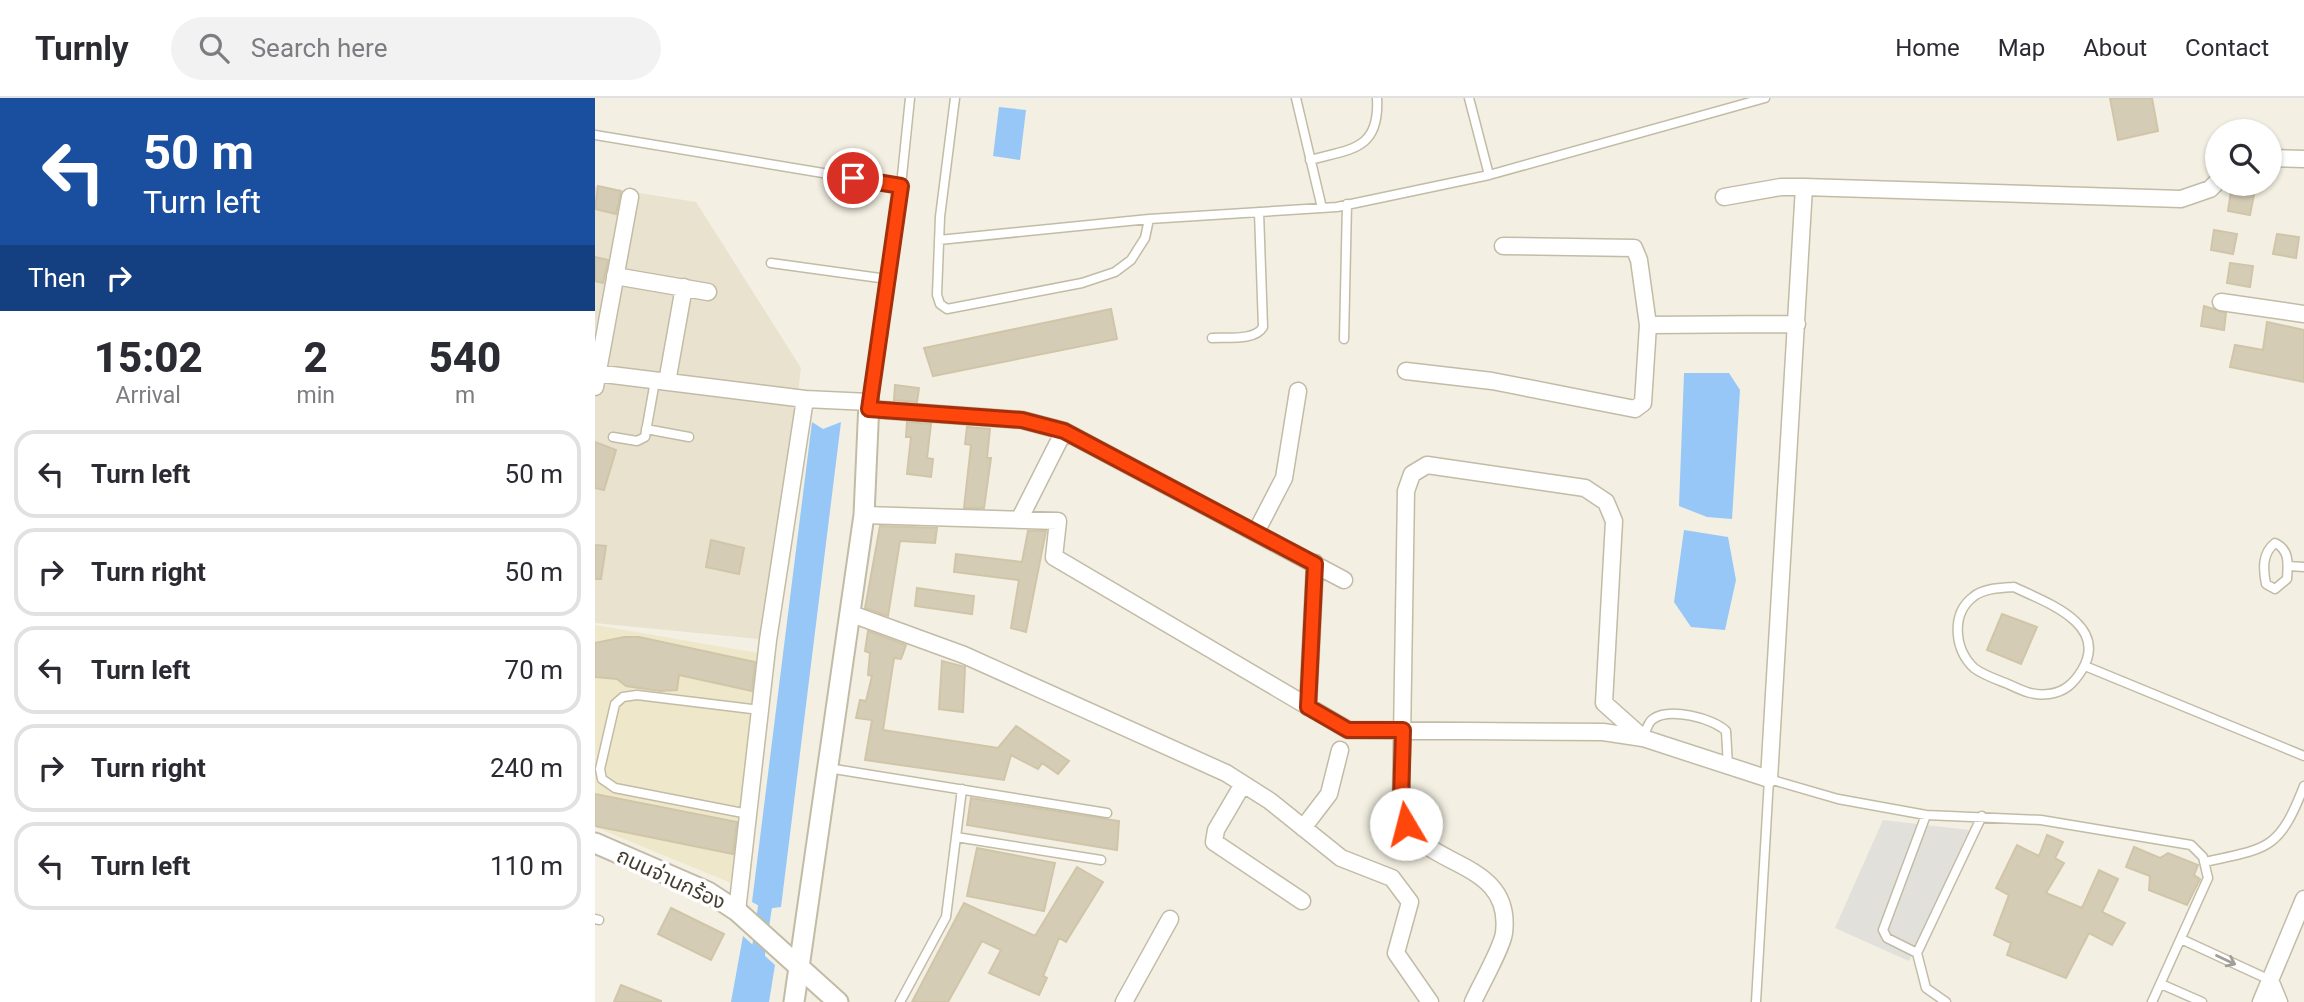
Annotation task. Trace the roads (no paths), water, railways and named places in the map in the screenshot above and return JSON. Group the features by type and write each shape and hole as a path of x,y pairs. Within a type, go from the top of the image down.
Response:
{"street":[{"path":"2282,158 2304,159"},
{"path":"1724,197 1781,187 2181,199 2205,191"},
{"path":"864,515 1058,521 1054,557 1348,730 1603,732 1643,738 1769,779 1804,187"},
{"path":"630,197 615,276 601,316 596,378 661,381 806,399 1022,420 1064,431 1343,580"},
{"path":"1406,371 1492,381 1635,409 1643,403 1648,325 1639,260 1633,248 1503,246"},
{"path":"615,276 708,292"},
{"path":"661,381 684,287"},
{"path":"2221,302 2304,314"},
{"path":"1648,325 1797,324"},
{"path":"1256,533 1284,478 1298,391"},
{"path":"737,911 760,710 806,399"},
{"path":"794,1002 864,515 869,405"},
{"path":"1019,520 1064,431"},
{"path":"1473,1002 1504,933 1500,902 1490,883 1424,842 1406,824 1401,801 1406,491 1412,474 1427,466 1585,488 1606,502 1614,521 1604,704 1643,738"},
{"path":"1308,707 1315,564"},
{"path":"849,613 964,655 1182,753 1243,784 1341,858 1392,878 1410,902 1397,953 1430,1002"},
{"path":"1303,828 1329,794 1340,750"},
{"path":"1243,784 1216,830 1214,842 1302,901"},
{"name":"ถนนจ่านกร้อง","path":"595,844 708,892 737,911 838,1002"},
{"path":"2261,1002 2304,899"},
{"path":"1124,1002 1170,919"},
{"path":"2270,980 2279,1002"}],"lane":[{"path":"869,405 901,186 910,98"},
{"path":"955,98 943,180 939,240 937,295 947,309 1082,283 1115,272 1131,261 1145,238 1149,219"},
{"path":"1296,98 1322,208"},
{"path":"1310,160 1355,148 1368,141 1376,123 1377,98"},
{"path":"1469,98 1489,175"},
{"path":"939,240 1149,219 1322,208 1346,204 1489,175 1765,98"},
{"path":"595,135 901,186"},
{"path":"1344,339 1346,204"},
{"path":"1212,338 1250,336 1260,332 1263,327 1259,212"},
{"path":"771,263 887,279"},
{"path":"613,437 637,442 645,437 661,381"},
{"path":"646,429 689,437"},
{"path":"2275,543 2283,547 2288,566 2282,586 2275,589 2266,584 2265,556 2268,548 2275,543"},
{"path":"2288,566 2304,568"},
{"path":"2014,587 2067,612 2079,625 2088,643 2085,666 2073,685 2052,694 2033,695 1975,669 1964,654 1957,633 1960,611 1974,595 1996,588 2014,587"},
{"path":"2085,666 2304,756"},
{"path":"748,814 615,788 602,779 600,769 615,704 623,697 637,695 760,710"},
{"path":"1643,738 1650,720 1661,715 1716,720 1726,731 1728,766"},
{"path":"828,768 1107,813"},
{"path":"1756,1002 1769,779 1838,799 1926,815 2041,820 2191,845 2205,862 2208,878 2152,1002"},
{"path":"2205,862 2269,844 2289,824 2304,786"},
{"path":"900,1002 944,923 962,789"},
{"path":"1917,953 1887,938 1883,930 1926,815"},
{"path":"1946,1002 1926,988 1917,953 1982,816"},
{"path":"956,837 1101,860"},
{"path":"2181,939 2270,980"},
{"path":"2161,984 2202,1002"}],"water":[{"path":"999,107 1026,110 1020,160 993,156"},
{"path":"1684,373 1729,373 1740,390 1732,519 1707,517 1679,506"},
{"path":"812,422 823,429 841,422 781,907 765,909 752,902"},
{"path":"1684,530 1728,537 1736,580 1725,630 1691,627 1674,602"},
{"path":"743,936 775,965 769,1002 731,1002"}],"waterway":[{"path":"751,1002 767,893"}]}
